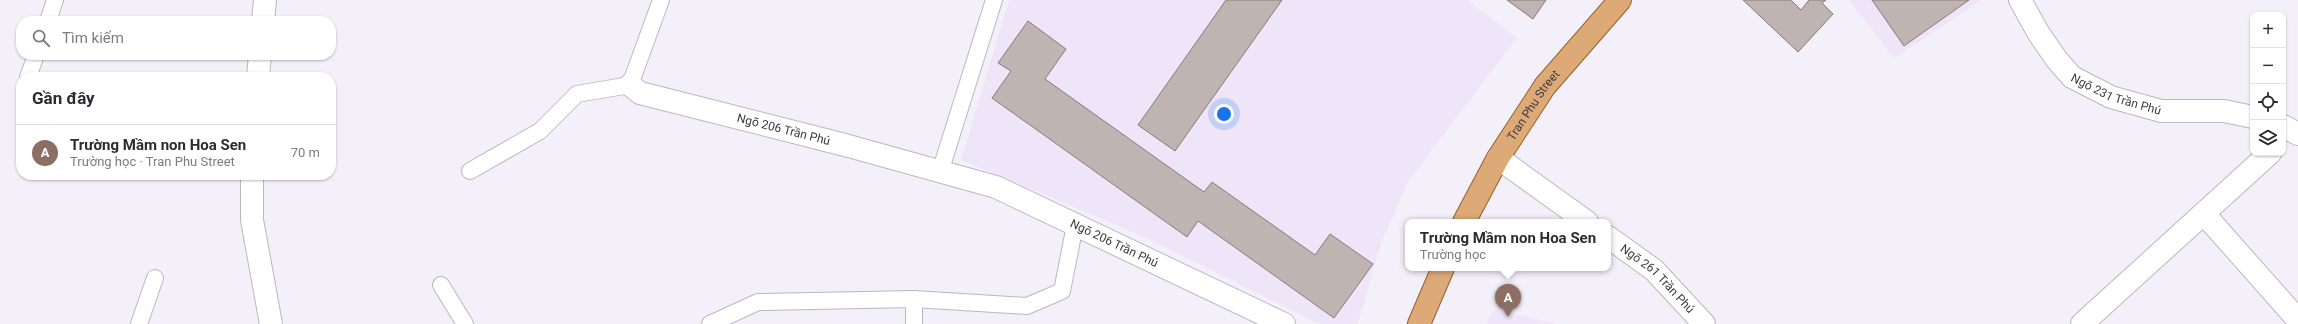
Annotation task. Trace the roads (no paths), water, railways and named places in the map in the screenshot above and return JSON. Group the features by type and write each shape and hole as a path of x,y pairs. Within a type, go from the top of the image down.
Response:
{"main road":[{"name":"Tran Phu Street","path":"1466,219 1498,158 1545,86 1620,0"},
{"path":"1419,324 1442,271"}],"street":[{"path":"263,16 265,0"},
{"name":"Ngõ 231 Trần Phú","path":"2020,0 2039,34 2057,60 2072,77 2111,97 2161,111 2224,112 2250,116"},
{"path":"258,72 260,60"},
{"name":"Ngõ 206 Trần Phú","path":"630,85 640,93 838,143 996,187 1284,324"},
{"path":"2082,324 2205,215 2267,156"},
{"path":"1498,158 1583,219"},
{"path":"252,180 252,220 271,324"},
{"path":"2205,215 2298,320"},
{"name":"Ngõ 261 Trần Phú","path":"1611,239 1654,270 1704,324"}],"lane":[{"path":"50,16 55,0"},
{"path":"470,170 540,131 577,94 630,85 661,0"},
{"path":"940,172 994,0"},
{"path":"30,72 34,60"},
{"path":"710,324 758,302 914,299 1027,306 1062,291 1075,225"},
{"path":"139,324 154,278"},
{"path":"441,285 465,324"},
{"path":"914,299 914,324"}],"place":[{"name":"Trường Mầm non Hoa Sen","path":"1508,317"}]}
